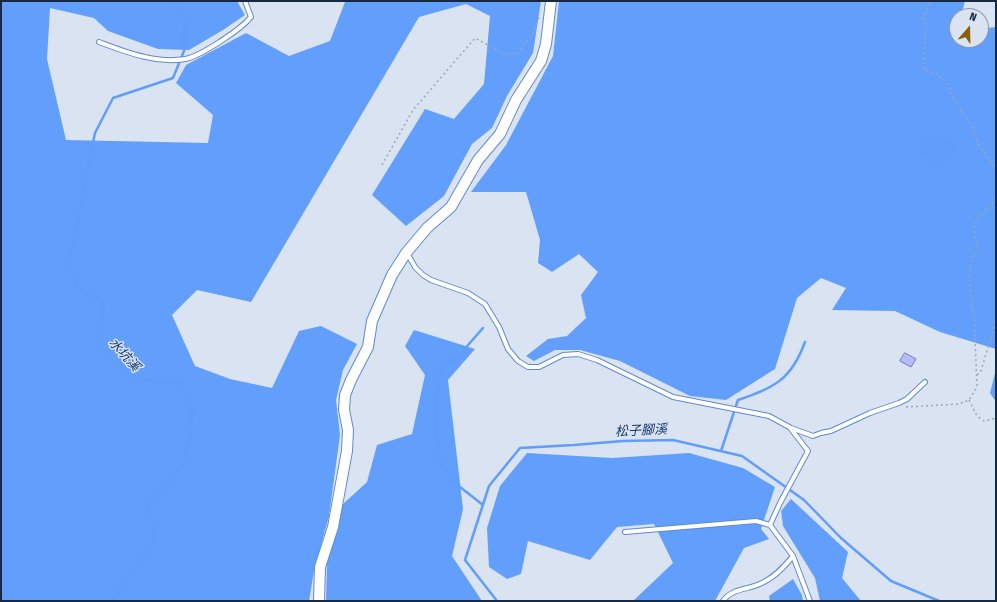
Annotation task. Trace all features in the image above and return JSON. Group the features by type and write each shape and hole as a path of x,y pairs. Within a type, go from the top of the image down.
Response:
{"street":[{"path":"319,601 320,567 333,527 347,451 348,430 344,410 345,395 368,347 372,321 389,282 406,253 428,228 451,207 478,160 500,134 516,100 541,61 546,44 551,1"}],"lane":[{"path":"99,42 130,54 171,60 186,59 210,48 244,25 251,17 245,1"},
{"path":"406,253 415,267 423,275 431,280 468,293 485,304 499,327 508,349 518,361 528,367 539,366 563,355 578,354 597,360 674,397 769,416 791,428 813,436 821,432 831,431 870,413 897,404 907,399 925,382"},
{"path":"770,525 808,451 791,428"},
{"path":"625,532 756,521 770,525 792,556 810,601"},
{"path":"722,601 730,593 761,584 775,576 792,556"}],"path":[{"path":"925,69 924,49 926,28 924,18 930,1"},
{"path":"382,165 413,110 475,38 505,54 517,54 533,33 542,11"},
{"path":"918,67 937,74 947,82 957,106 974,130 975,138 996,169"},
{"path":"897,404 904,407 913,407 959,404 969,400 977,387 974,316 971,286 971,262 977,250 974,227 982,214 993,203 996,197"},
{"path":"976,375 981,371 996,320"},
{"path":"969,400 977,416 984,420 996,418"}],"shaded area":[{"path":"1,1 237,1 245,15 189,50 158,49 108,31 94,18 50,8 47,59 66,140 208,143 213,115 176,83 186,65 246,33 289,56 330,41 345,2 343,1 541,1 533,53 507,96 492,128 472,144 444,196 406,226 372,195 425,109 454,119 484,84 490,16 466,4 419,17 251,302 197,290 172,315 195,366 230,379 272,388 299,331 321,326 357,344 343,370 336,400 340,435 329,516 314,571 309,601 1,601"},
{"path":"559,1 965,1 963,8 949,8 949,48 989,48 989,28 996,27 996,349 940,332 895,311 832,310 846,288 821,278 797,298 775,369 726,400 690,396 620,361 580,350 555,350 534,361 526,356 548,339 567,336 586,318 581,295 598,272 579,254 552,272 538,263 540,240 526,192 471,192 506,145 553,56"},
{"path":"938,135 949,142 954,148 952,156 932,164 921,153 920,143 927,138"},
{"path":"414,330 475,349 448,380 463,509 452,556 482,601 326,601 327,563 342,505 367,482 377,445 412,434 425,375 405,346"},
{"path":"996,369 996,402 990,393"},
{"path":"527,453 612,458 689,453 743,468 775,487 761,529 769,539 744,548 715,601 633,601 673,563 654,524 617,527 590,560 528,541 521,574 507,579 489,567 487,528 500,486"},
{"path":"791,499 848,552 842,578 861,601 820,601 815,578 783,526 781,511"},
{"path":"793,579 802,595 803,601 770,601 769,596"}],"building":[{"path":"905,353 916,359 911,367 900,361"}],"waterway":[{"name":"水坑溪","path":"113,601 124,582 156,541 154,525 147,504 170,481 186,461 193,407 178,382 132,380 119,368 100,346 104,301 78,289 69,261 95,133 113,98 173,78 184,51 185,16 169,1"},
{"path":"483,328 461,353 443,365 438,377 435,416 438,457 451,480 483,505"},
{"path":"721,451 738,400 772,386 787,374 800,355 805,342"},
{"name":"松子腳溪","path":"497,601 465,560 489,486 520,448 623,441 673,440 742,456 804,500 841,538 891,581 939,601"}]}
